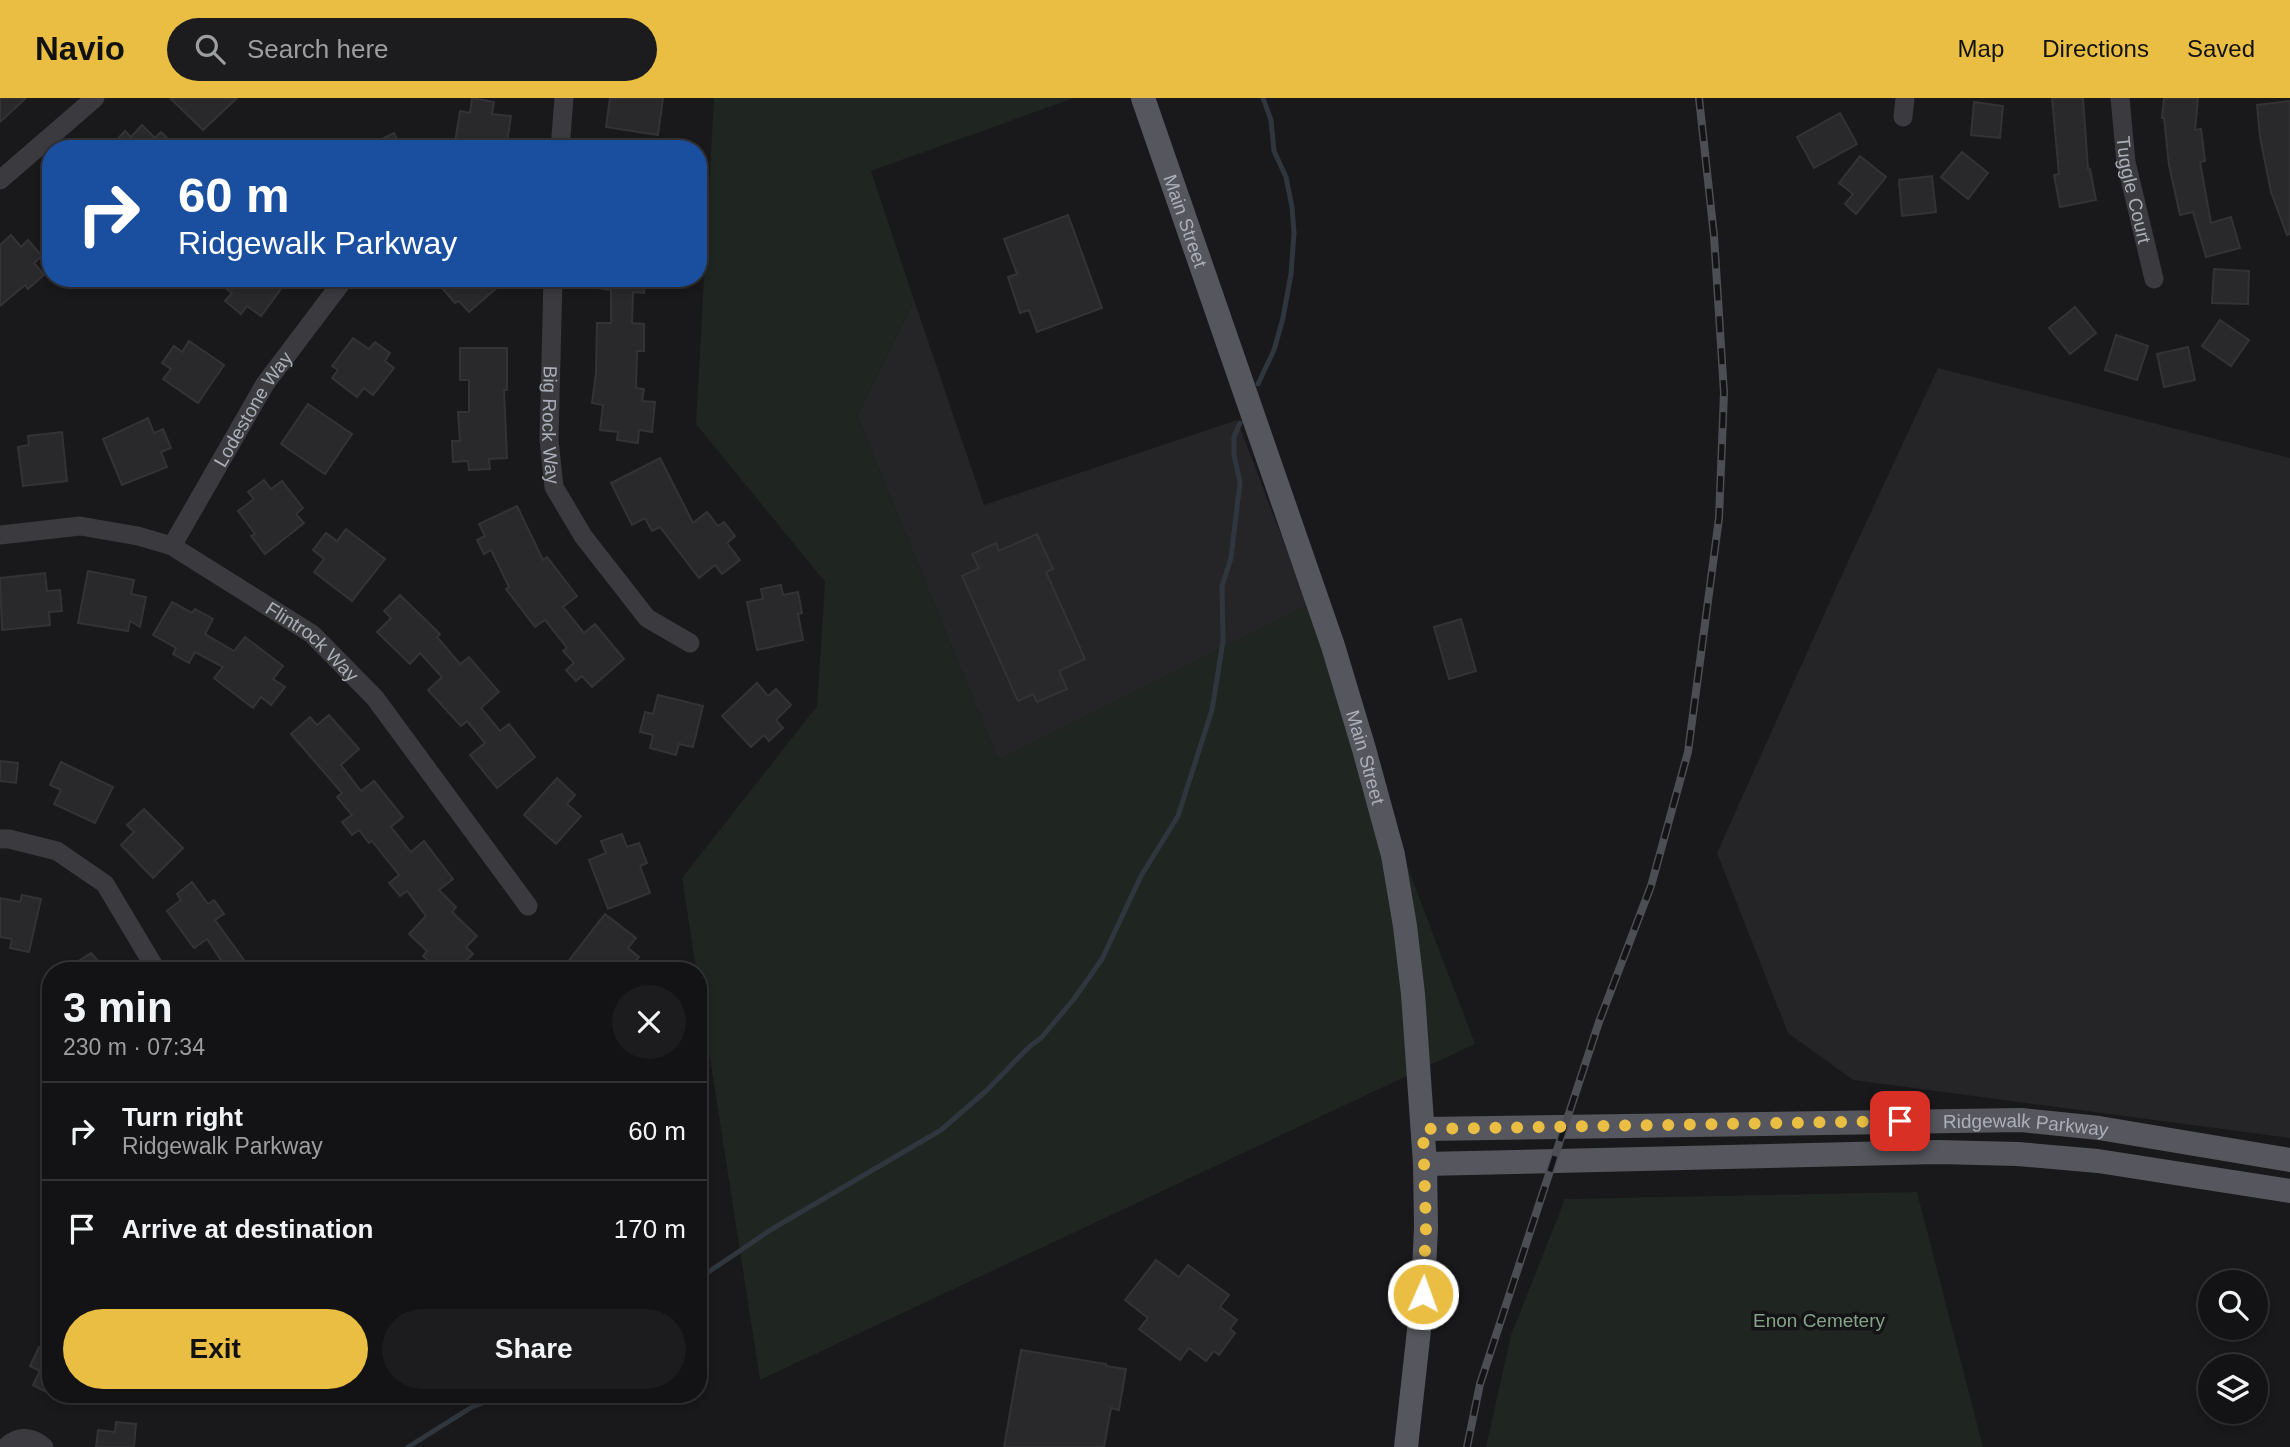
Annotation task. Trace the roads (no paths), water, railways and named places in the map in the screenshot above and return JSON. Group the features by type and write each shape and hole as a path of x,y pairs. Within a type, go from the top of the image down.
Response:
{"main road":[{"name":"Main Street","path":"1143,98 1333,646 1392,855 1405,926 1425,1164 1423,1294 1406,1447"},
{"name":"Ridgewalk Parkway","path":"1423,1129 2021,1120 2099,1128 2290,1160"},
{"name":"Ridgewalk Parkway","path":"1425,1164 1938,1152 2018,1154 2098,1161 2290,1191"}],"street":[{"path":"46,140 95,98"},
{"path":"560,140 564,98"},
{"name":"Tuggle Court","path":"2120,98 2126,162 2154,279"},
{"path":"0,180 42,144"},
{"name":"Lodestone Way","path":"172,546 265,384 338,287"},
{"name":"Big Rock Way","path":"552,287 549,440 554,487 583,536 647,618 690,643"},
{"name":"Flintrock Way","path":"0,535 80,526 138,536 172,546 312,634 375,698 528,906"},
{"path":"0,839 57,851 104,884 152,962"},
{"path":"6,1447 18,1439 28,1438 44,1447"}],"waterway":[{"path":"1258,384 1274,350 1283,318 1291,274 1294,233 1286,177 1274,151 1271,120 1263,98"},
{"path":"707,1273 772,1229 941,1130 1041,1038 1074,999 1102,959 1141,876 1178,816 1212,710 1223,641 1222,586 1231,558 1240,482 1234,455 1234,437 1240,423"},
{"path":"408,1447 482,1403"}],"railway":[{"path":"1467,1447 1480,1384 1599,1022 1651,886 1688,752 1719,518 1724,393 1714,236 1699,98"}],"park label":[{"name":"Enon Cemetery","path":"1819,1320"}]}
